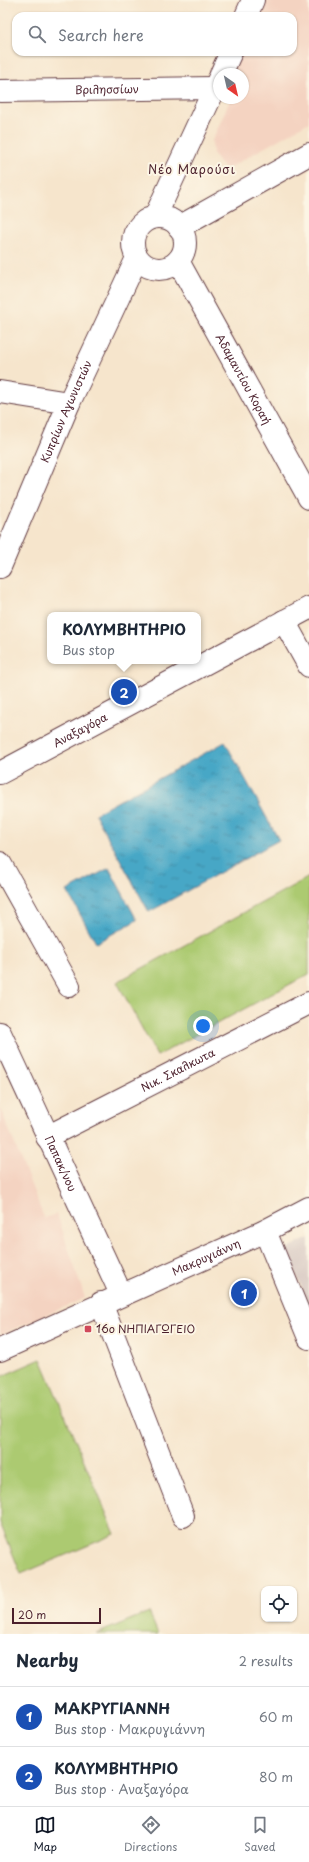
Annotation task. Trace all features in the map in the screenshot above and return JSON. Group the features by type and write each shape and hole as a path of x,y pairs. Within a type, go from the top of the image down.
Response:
{"street":[{"path":"248,12 252,0"},
{"path":"223,68 228,56"},
{"name":"Βριλησσίων","path":"0,91 213,80"},
{"path":"155,217 213,91"},
{"path":"179,227 309,154"},
{"path":"155,217 172,220 179,227 183,233 185,242 184,250 178,261 167,268 159,269 151,268 143,264 137,258 133,250 132,241 139,225 146,220 155,217"},
{"name":"Κυπρίων Αγωνιστών","path":"0,567 69,403 137,258"},
{"name":"Αδαμαντίου Κοραή","path":"178,261 309,498"},
{"path":"0,392 69,403"},
{"name":"Αναξαγόρα","path":"0,773 309,608"},
{"path":"284,621 309,666"},
{"path":"0,863 68,986"},
{"name":"Νικ. Σκαλκωτα","path":"47,1137 309,1003"},
{"name":"Παπακ/νου","path":"0,1033 121,1294"},
{"name":"Μακρυγιάννη","path":"0,1350 265,1230 309,1208"},
{"path":"265,1230 309,1338"},
{"path":"101,1303 183,1516"}],"shaded area":[{"path":"239,0 309,0 309,122 227,169 219,163 213,153 212,141 228,104 249,104 249,68 213,68 213,78 207,75 215,56 297,56 297,12 234,12"},
{"path":"0,1107 44,1218 57,1214 85,1298 0,1335"},
{"path":"309,1238 309,1305 286,1249"}],"green space":[{"path":"309,877 309,974 157,1056 117,982"},
{"path":"41,1359 115,1534 21,1574 0,1523 0,1377"},
{"path":"149,1612 158,1634 96,1634"}],"water":[{"path":"225,742 279,840 149,912 95,814"},
{"path":"109,868 137,920 96,943 67,891"}],"place":[{"name":"ΚΟΛΥΜΒΗΤΗΡΙΟ","path":"124,692"},
{"name":"ΜΑΚΡΥΓΙΑΝΝΗ","path":"244,1293"},
{"name":"16ο ΝΗΠΙΑΓΩΓΕΙΟ","path":"88,1329"}],"district":[{"name":"Νέο Μαρούσι","path":"192,170"}]}
